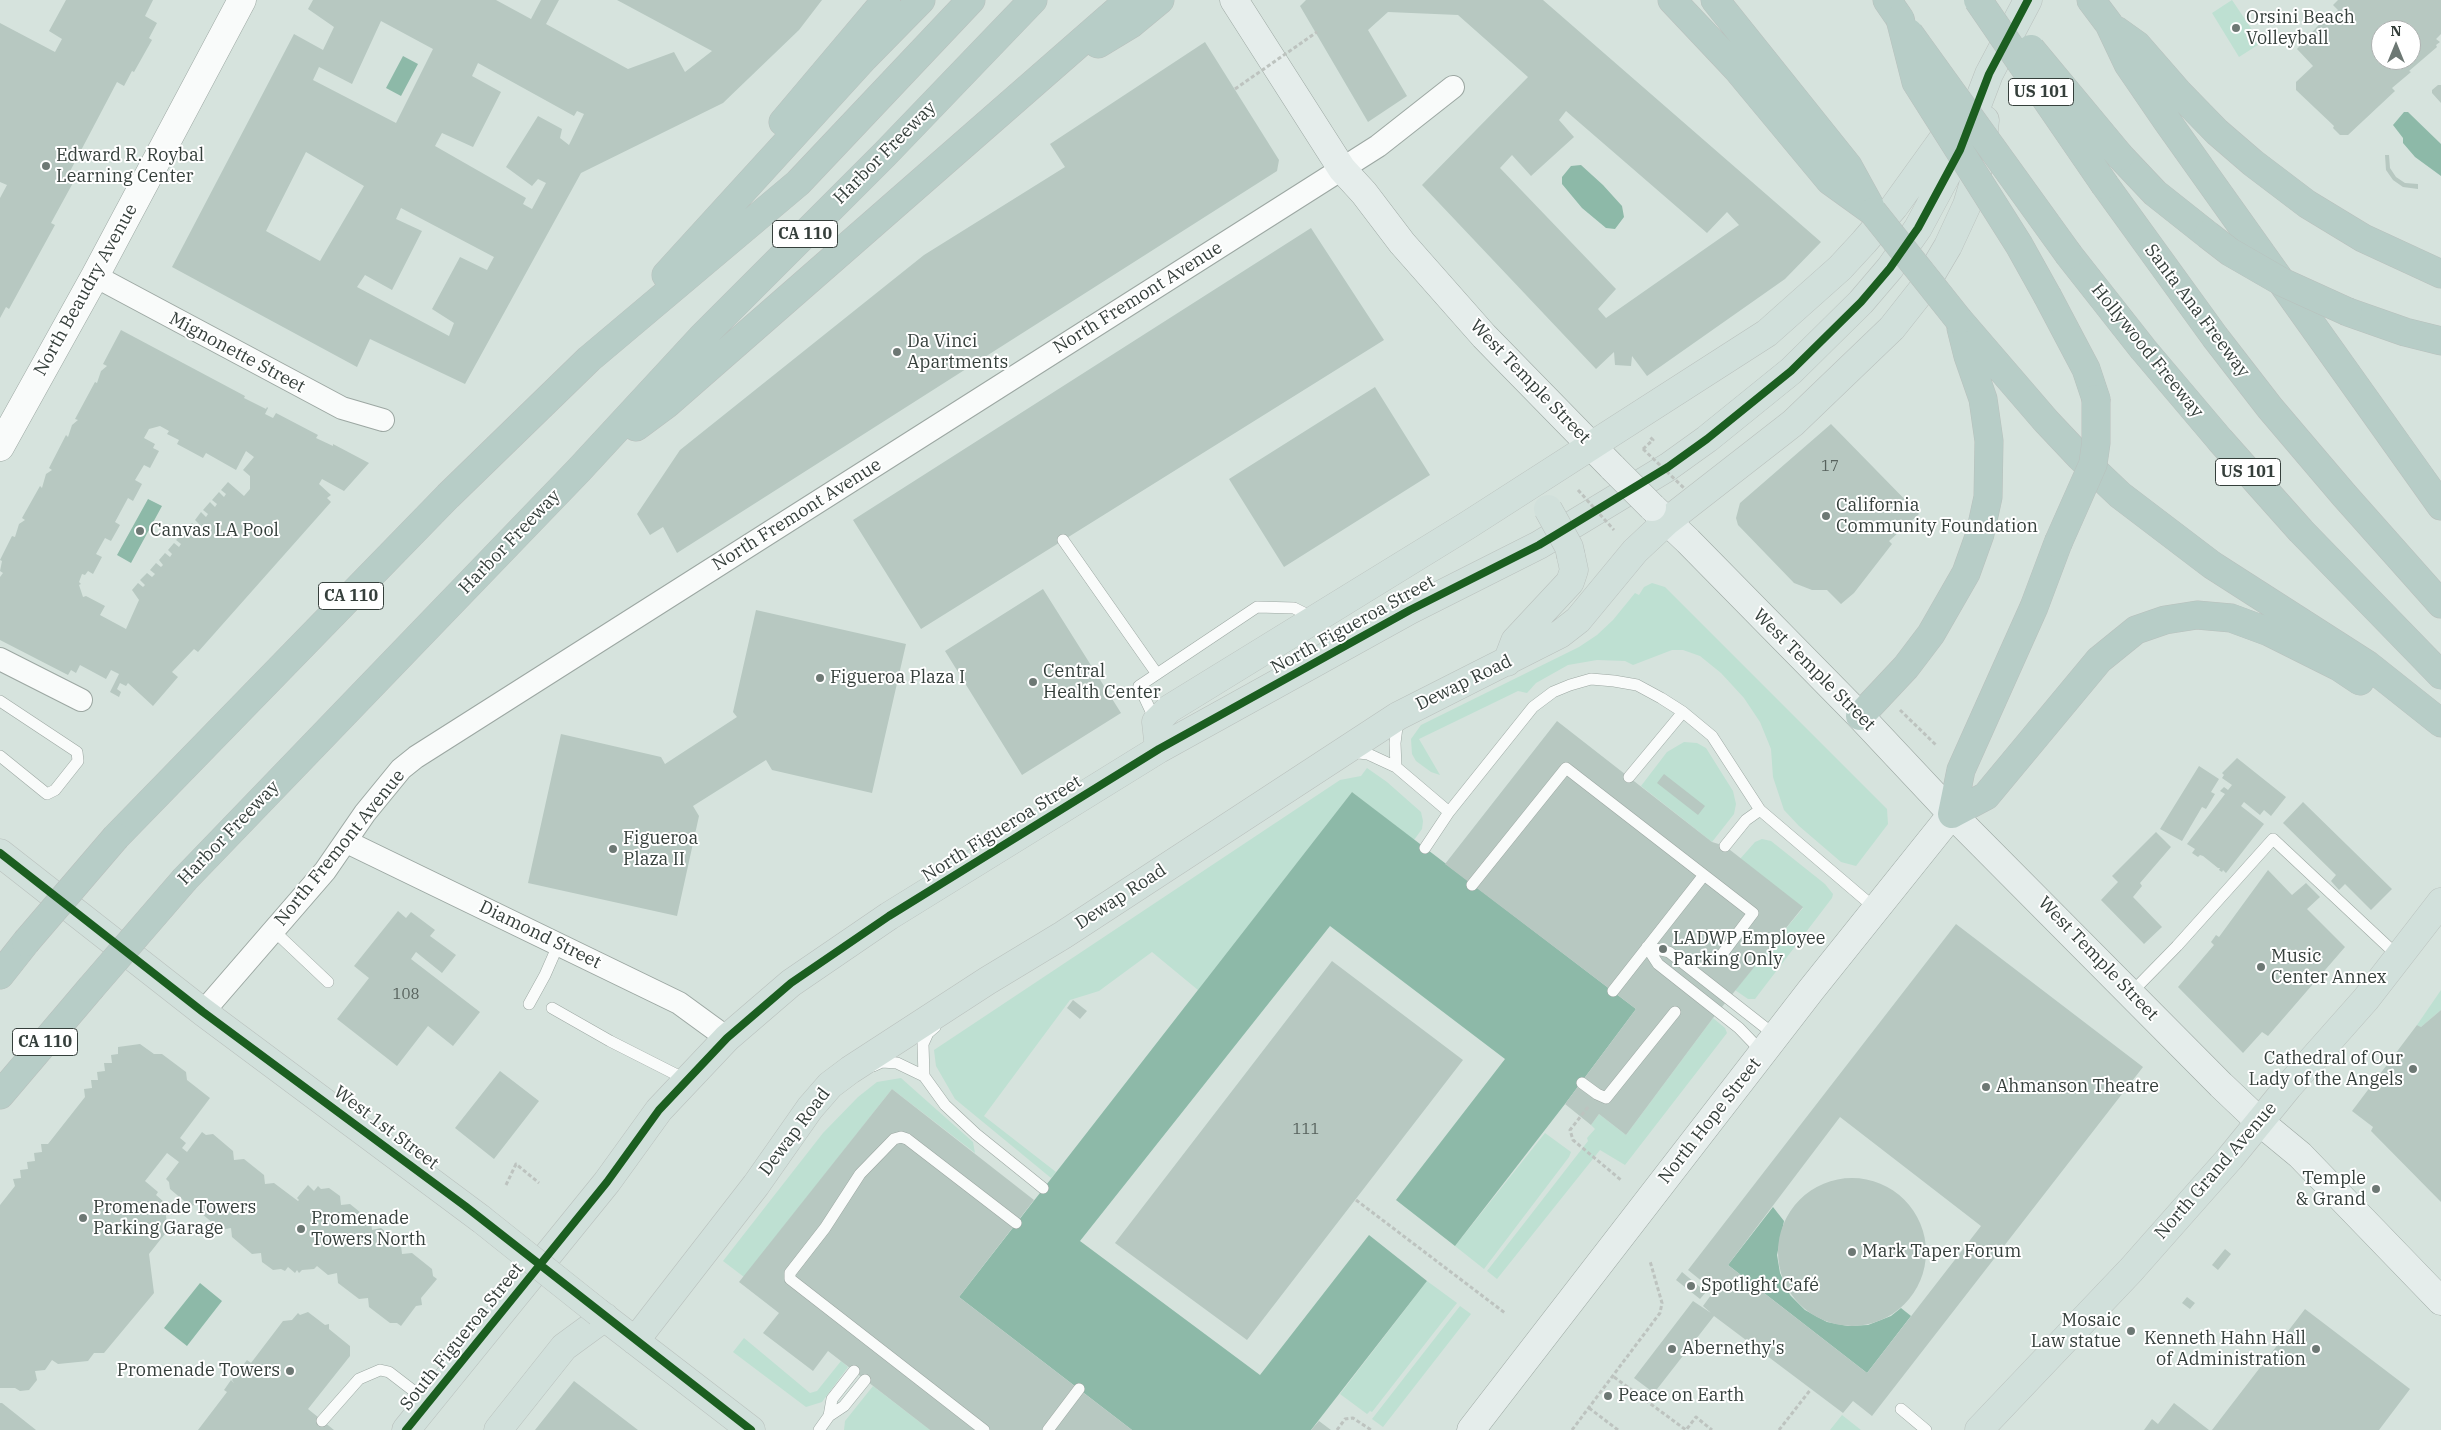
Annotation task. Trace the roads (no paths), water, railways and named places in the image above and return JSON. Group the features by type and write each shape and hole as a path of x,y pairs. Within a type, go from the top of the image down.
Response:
{"highway":[{"path":"588,359 838,55 886,0"},
{"path":"588,359 864,58 921,0"},
{"name":"CA 110","path":"10,961 116,837 448,496 588,359 798,183 971,0"},
{"name":"Harbor Freeway","path":"0,1096 185,879 579,470 701,338 878,160 1033,0"},
{"path":"579,470 667,404 1129,0"},
{"path":"1045,75 1132,24 1160,0"},
{"path":"1672,0 1731,62 1799,125"},
{"path":"1715,0 1799,125 1830,181 1873,212 1959,320 1974,351 1990,454 1988,497 1980,534 1966,573 1931,634 1906,667 1860,716"},
{"name":"Santa Ana Freeway","path":"1978,0 2105,184 2215,337 2270,408 2344,496 2441,604"},
{"path":"1990,0 2120,156 2154,193 2230,252 2282,282 2330,305 2380,324 2441,341"},
{"path":"2091,0 2132,54 2441,506"},
{"path":"1893,10 1916,82 2019,245 2086,369 2096,399 2096,443 2093,464 2058,543 2034,606 1961,770 1952,814"},
{"name":"Hollywood Freeway","path":"1893,10 2069,255 2143,349 2220,440 2301,531 2441,675"},
{"path":"2132,54 2178,92 2217,132 2253,163 2307,204 2363,238 2441,274"},
{"path":"1974,351 2120,495 2212,564 2368,665 2441,723"},
{"path":"1952,814 1986,796 2099,660 2136,630 2165,620 2197,615 2231,618 2269,632 2339,667 2396,704 2441,728"}],"main road":[{"name":"West Temple Street","path":"1234,0 1342,169 1364,193 1402,243 1484,336 1659,515 1688,541 1860,716 1952,814 2260,1122 2300,1155 2441,1301"},
{"name":"North Figueroa Street","path":"597,1194 659,1110 727,1038 791,983 839,949 1159,750 1410,610 1538,545 1668,467 1750,406 1827,337 1861,302 1890,268 1918,228 1942,188 1960,150 1989,74 2028,0"},
{"path":"1159,750 1156,722 1169,709 1314,618 1468,525 1767,333 1833,274 1894,207 1989,74"},
{"name":"Dewap Road","path":"635,1341 756,1185 810,1108 830,1085 987,980 1063,935 1398,716 1560,634 1578,620 1631,556 1659,515 1747,461 1816,403 1892,328 1922,290 1948,246 1967,205 1981,159 1989,74"},
{"path":"1507,662 1515,641 1570,582 1574,570 1568,547 1548,509 1539,499 1518,492"},
{"name":"North Hope Street","path":"1471,1430 1770,1044 1952,814"},
{"name":"West 1st Street","path":"0,853 203,1012 481,1219 751,1430"},
{"name":"North Grand Avenue","path":"1979,1430 2131,1270 2366,998 2441,902"},
{"name":"South Figueroa Street","path":"406,1430 597,1194"},
{"path":"498,1430 564,1347 602,1315"}],"street":[{"name":"North Beaudry Avenue","path":"0,446 95,276 242,0"},
{"name":"North Fremont Avenue","path":"203,1012 347,842 365,813 401,769 416,757 1342,169 1392,136 1453,87"},
{"name":"Mignonette Street","path":"95,276 342,408 383,420"},
{"path":"0,659 80,700"},
{"name":"Diamond Street","path":"347,842 679,1003 727,1038"}],"lane":[{"path":"1063,540 1157,674"},
{"path":"1156,722 1139,686 1257,606 1294,608 1314,618"},
{"path":"1425,848 1449,812 1533,707 1553,692 1570,684 1591,679 1637,685 1683,712 1712,736 1760,810 1876,909"},
{"path":"0,701 77,752 78,761 55,790 47,794 0,756"},
{"path":"1629,777 1683,712"},
{"path":"1396,767 1395,744 1398,716"},
{"path":"1328,762 1353,751 1368,754 1396,767 1449,812"},
{"path":"1472,885 1566,768 1753,913 1720,956"},
{"path":"1725,846 1746,820 1760,810"},
{"path":"2130,993 2177,946 2272,840 2399,956"},
{"path":"1614,991 1704,875"},
{"path":"274,930 328,982"},
{"path":"529,1004 545,974 558,943"},
{"path":"1647,947 1658,964 1739,1028 1770,1044"},
{"path":"1647,947 1669,952 1770,1044"},
{"path":"924,1076 923,1044 928,1033 962,1008 987,980"},
{"path":"552,1008 610,1041 687,1080"},
{"path":"1582,1082 1597,1094 1606,1098 1675,1012"},
{"path":"810,1108 830,1100 870,1067 882,1062 897,1063 924,1076 945,1106 976,1134 1043,1188"},
{"path":"984,1430 790,1280 790,1273 825,1228 860,1174 894,1139 901,1137 907,1139 1016,1223"},
{"path":"322,1421 359,1379 380,1370 389,1372 428,1402"},
{"path":"829,1416 832,1399 854,1371"},
{"path":"819,1430 829,1416 844,1406 866,1380"},
{"path":"1048,1430 1079,1389"},
{"path":"1901,1409 1926,1430"}],"place":[{"name":"Orsini Beach Volleyball","path":"2236,28"},
{"name":"Edward R. Roybal Learning Center","path":"46,166"},
{"name":"Da Vinci Apartments","path":"897,352"},
{"name":"California Community Foundation","path":"1826,516"},
{"name":"Canvas LA Pool","path":"140,531"},
{"name":"Figueroa Plaza I","path":"820,678"},
{"name":"Central Health Center","path":"1033,682"},
{"name":"Figueroa Plaza II","path":"613,849"},
{"name":"LADWP Employee Parking Only","path":"1663,949"},
{"name":"Music Center Annex","path":"2261,967"},
{"name":"Cathedral of Our Lady of the Angels","path":"2413,1069"},
{"name":"Ahmanson Theatre","path":"1986,1087"},
{"name":"Temple & Grand","path":"2376,1189"},
{"name":"Promenade Towers Parking Garage","path":"83,1218"},
{"name":"Promenade Towers North","path":"301,1229"},
{"name":"Mark Taper Forum","path":"1852,1252"},
{"name":"Spotlight Café","path":"1691,1286"},
{"name":"Mosaic Law statue","path":"2131,1331"},
{"name":"Abernethy's","path":"1672,1349"},
{"name":"Kenneth Hahn Hall of Administration","path":"2316,1349"},
{"name":"Promenade Towers","path":"290,1371"},
{"name":"Peace on Earth","path":"1608,1396"}]}
